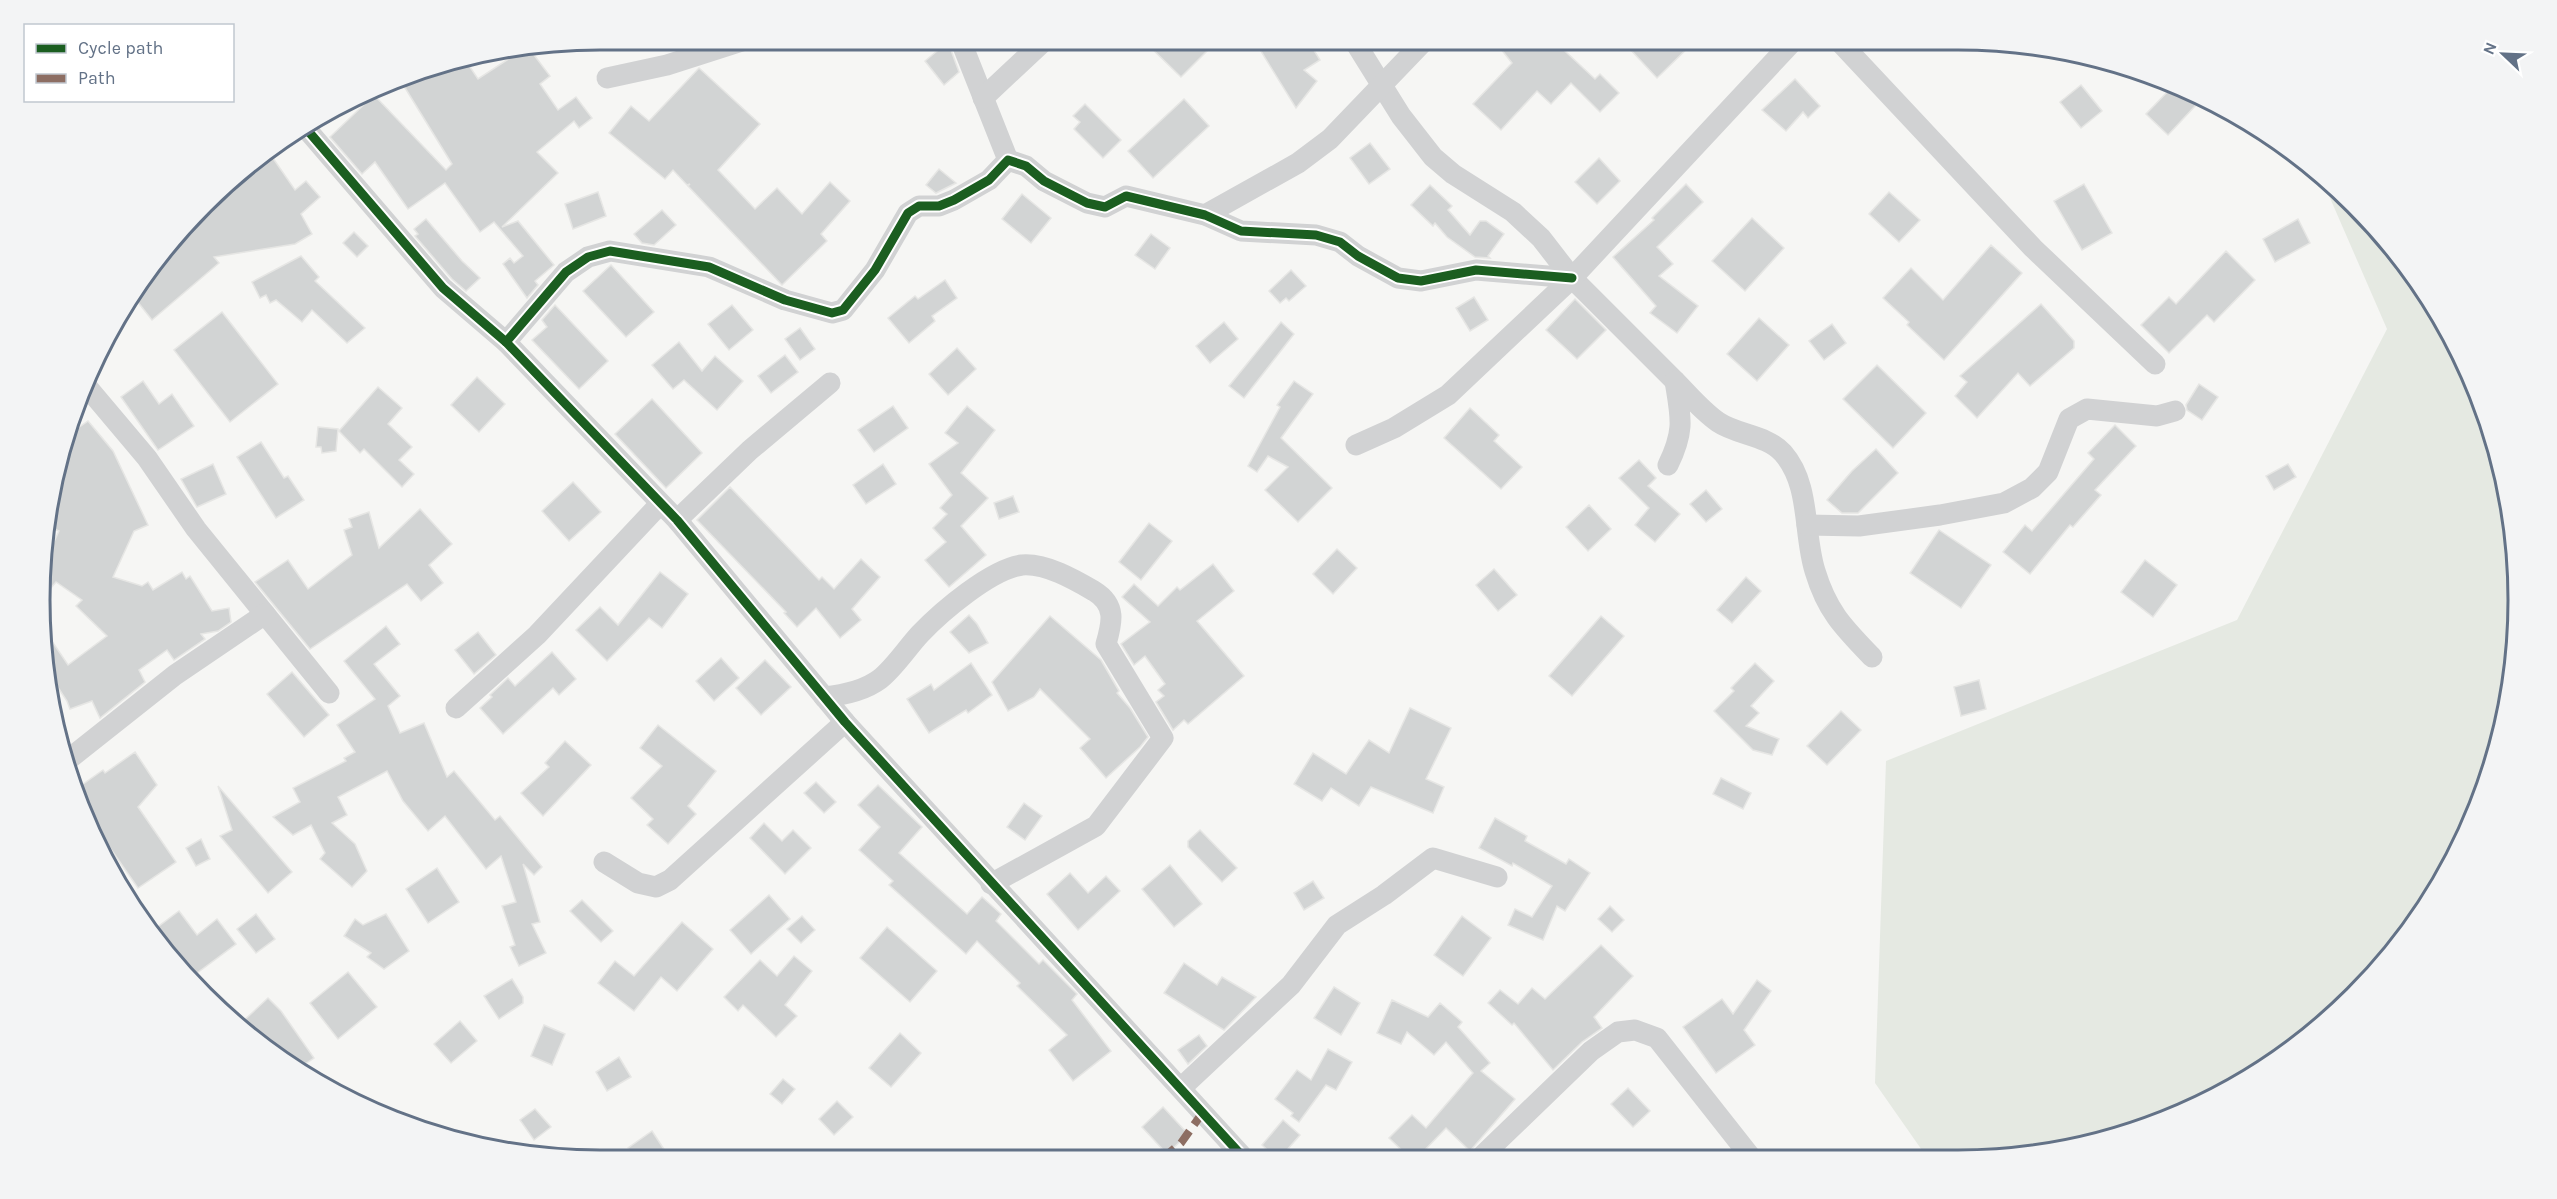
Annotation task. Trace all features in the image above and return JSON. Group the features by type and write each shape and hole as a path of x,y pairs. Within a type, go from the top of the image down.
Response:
{"street":[{"path":"607,78 667,65 714,50"},
{"path":"964,50 1008,160 1026,166 1044,181 1087,203 1105,207 1126,196 1204,215 1241,231 1316,235 1340,242 1358,256 1398,278 1421,281 1476,270 1572,278"},
{"path":"983,98 1034,50"},
{"path":"1360,50 1384,85 1401,117 1433,158 1453,174 1513,213 1541,238 1572,278 1718,422 1762,440 1783,453 1800,484 1814,569 1828,607 1872,657"},
{"path":"1204,215 1298,163 1330,139 1415,50"},
{"path":"1356,446 1394,428 1448,395 1572,278 1785,50"},
{"path":"1847,50 2034,248 2155,364"},
{"path":"309,132 443,288 506,342 677,520 845,722 1237,1150"},
{"path":"506,342 566,272 588,257 610,251 709,267 785,300 832,313 843,310 875,270 908,213 919,206 939,206 973,190 989,180 1008,160"},
{"path":"1668,465 1679,442 1682,418 1675,381"},
{"path":"677,520 750,450 830,383"},
{"path":"90,391 147,458 196,529 329,693"},
{"path":"1807,525 1859,526 1940,515 2004,503 2032,488 2048,472 2069,419 2087,409 2157,416 2175,411"},
{"path":"456,708 537,635 660,504"},
{"path":"824,697 848,694 881,678 921,633 958,599 990,578 1022,566 1054,570 1098,593 1110,608 1113,621 1106,644 1163,738 1096,826 991,884"},
{"path":"73,756 175,675 265,614"},
{"path":"604,862 638,883 656,887 670,880 845,722"},
{"path":"1181,1088 1291,985 1337,925 1384,895 1419,866 1433,858 1497,877"},
{"path":"1488,1150 1591,1051 1618,1032 1635,1030 1658,1038 1745,1150"}],"shaded area":[{"path":"2328,194 2371,237 2394,265 2415,294 2451,356 2466,389 2489,457 2503,528 2508,600 2503,671 2497,707 2489,742 2466,810 2434,874 2394,934 2371,962 2320,1013 2263,1057 2201,1093 2134,1120 2065,1139 1993,1148 1922,1150 1875,1083 1886,761 2237,620 2387,329"}],"building":[{"path":"938,50 951,50 959,72 944,85 925,61"},
{"path":"1153,50 1208,50 1181,77"},
{"path":"1260,50 1314,50 1320,60 1304,70 1317,81 1296,108"},
{"path":"1502,50 1564,50 1595,79 1600,74 1619,93 1600,112 1571,83 1551,104 1537,91 1501,130 1473,104 1512,63"},
{"path":"1631,50 1686,50 1657,78"},
{"path":"533,54 550,76 540,84 558,110 576,97 592,118 579,128 574,121 537,152 558,173 502,227 518,221 554,265 535,281 538,285 527,298 503,264 510,258 514,263 523,256 494,222 480,232 445,183 408,209 375,162 362,174 330,137 368,100 376,97 446,170 452,164 404,86 469,65 478,79 507,60 506,58"},
{"path":"699,68 760,124 718,170 755,209 777,188 802,214 830,182 850,201 821,234 827,241 782,285 688,186 690,184 687,185 673,170 665,179 609,133 631,106 649,121"},
{"path":"1795,79 1820,106 1808,118 1803,112 1786,131 1762,110"},
{"path":"2081,85 2102,111 2081,128 2060,102"},
{"path":"2168,91 2196,105 2168,135 2146,114"},
{"path":"1184,99 1209,126 1153,178 1128,151"},
{"path":"1085,104 1121,140 1103,158 1074,129 1080,122 1073,116"},
{"path":"1370,143 1390,169 1369,184 1350,158"},
{"path":"273,158 295,190 306,181 320,197 301,214 312,234 295,244 214,257 219,263 152,320 137,301 142,294 186,237 237,186 265,163"},
{"path":"1599,158 1620,181 1597,204 1575,182"},
{"path":"939,169 956,183 936,193 926,185"},
{"path":"1686,184 1703,202 1657,247 1673,264 1659,276 1698,306 1677,333 1650,313 1656,306 1613,257 1654,220 1652,218"},
{"path":"2084,184 2112,233 2082,250 2054,201"},
{"path":"1430,185 1452,206 1448,210 1470,235 1480,221 1486,221 1504,234 1488,256 1490,258 1475,257 1447,237 1435,223 1433,226 1411,205"},
{"path":"598,192 606,216 573,229 565,204"},
{"path":"1889,192 1920,220 1899,242 1869,214"},
{"path":"1022,194 1051,218 1031,243 1002,219"},
{"path":"662,210 676,225 654,245 642,243 634,234"},
{"path":"1752,218 1784,248 1745,291 1712,261"},
{"path":"426,219 462,261 480,278 466,291 452,279 415,236 418,234 414,229"},
{"path":"2298,219 2310,243 2275,262 2263,239"},
{"path":"354,232 368,246 357,257 343,243"},
{"path":"1151,234 1170,248 1155,269 1135,255"},
{"path":"1991,245 2022,273 1944,360 1907,325 1909,322 1883,298 1911,268 1943,300"},
{"path":"2226,251 2255,280 2214,322 2207,315 2169,353 2141,325 2169,297 2176,304"},
{"path":"301,256 319,277 315,281 365,328 347,343 312,310 302,322 276,300 270,303 266,295 260,298 252,282"},
{"path":"611,265 654,312 626,337 583,291"},
{"path":"1291,270 1306,286 1289,301 1286,298 1280,303 1269,291"},
{"path":"945,280 957,298 932,316 935,321 909,343 888,318 915,296 918,299"},
{"path":"1474,297 1488,320 1470,331 1456,308"},
{"path":"1575,299 1606,330 1577,359 1546,330"},
{"path":"2041,304 2074,341 2074,348 2030,386 2018,373 1977,418 1955,396 1967,382 1960,376"},
{"path":"555,305 608,361 579,389 532,340 547,327 542,320"},
{"path":"732,305 753,330 729,350 708,324"},
{"path":"222,312 278,384 230,422 174,350"},
{"path":"1759,318 1789,345 1757,381 1727,354"},
{"path":"1224,322 1238,339 1210,363 1196,346"},
{"path":"1281,322 1294,334 1244,398 1229,386"},
{"path":"1832,324 1846,343 1824,360 1809,341"},
{"path":"800,328 815,349 800,360 785,339"},
{"path":"679,342 702,371 715,356 743,381 717,410 684,380 673,389 652,365"},
{"path":"957,348 976,369 948,395 929,374"},
{"path":"785,355 798,372 771,393 758,376"},
{"path":"1877,365 1926,413 1893,448 1843,399"},
{"path":"477,377 505,404 479,432 451,405"},
{"path":"143,381 159,404 172,394 194,426 158,450 121,397"},
{"path":"1294,381 1313,394 1281,438 1332,488 1298,522 1265,490 1288,467 1268,456 1257,472 1248,466 1280,407 1277,405"},
{"path":"2199,384 2218,397 2202,420 2187,410 2186,405"},
{"path":"378,387 402,408 388,424 412,447 399,460 414,474 402,487 364,449 360,453 339,431"},
{"path":"652,399 702,453 666,488 615,434"},
{"path":"893,406 908,428 874,452 858,430"},
{"path":"967,406 995,430 961,473 988,498 961,526 986,555 949,587 925,560 946,542 933,528 947,514 940,508 952,495 929,464 958,443 945,433"},
{"path":"1470,408 1499,435 1494,441 1522,467 1501,489 1444,438"},
{"path":"88,421 113,451 148,525 134,531 113,577 142,586 148,582 153,590 182,572 186,579 190,576 212,611 229,608 231,622 218,631 201,634 205,639 174,660 167,650 139,670 145,682 100,718 92,701 70,709 56,685 51,640 68,665 107,636 76,606 82,600 56,582 50,589 53,545 59,531 54,529 60,492 77,429"},
{"path":"2115,425 2136,446 2095,490 2101,495 2073,527 2070,525 2030,574 2003,552 2025,525 2032,531 2094,459 2088,453"},
{"path":"318,427 338,429 336,451 322,453 321,447 316,447"},
{"path":"261,442 284,478 288,476 304,500 276,518 237,457"},
{"path":"1876,449 1898,473 1858,513 1842,513 1827,500 1852,471"},
{"path":"1639,460 1656,478 1648,486 1680,514 1655,542 1635,525 1649,508 1619,478"},
{"path":"213,464 226,494 197,507 181,479"},
{"path":"883,464 896,484 866,504 853,485"},
{"path":"2288,464 2296,477 2274,490 2266,476"},
{"path":"573,482 601,512 569,541 542,511"},
{"path":"730,487 819,580 822,577 834,589 861,559 880,577 852,609 861,620 840,638 816,608 797,627 784,613 786,612 697,520"},
{"path":"1706,490 1722,509 1706,522 1690,504"},
{"path":"1013,496 1019,512 999,519 994,503"},
{"path":"1589,505 1611,529 1588,551 1566,527"},
{"path":"420,509 452,544 429,565 443,583 421,601 407,584 310,649 255,582 288,560 308,589 352,555 344,530 352,527 349,519 369,512 379,548"},
{"path":"1149,523 1172,541 1141,580 1119,562"},
{"path":"1939,530 1991,565 1961,608 1910,573"},
{"path":"1337,549 1357,568 1333,594 1313,574"},
{"path":"2145,560 2177,585 2153,617 2121,592"},
{"path":"1213,564 1234,591 1197,621 1244,676 1188,724 1184,720 1173,730 1156,702 1164,696 1158,690 1165,684 1145,656 1134,665 1121,644 1150,622 1122,597 1134,584 1158,606 1177,587 1180,590"},
{"path":"1494,569 1517,595 1498,611 1476,585"},
{"path":"660,572 688,594 662,628 649,618 607,661 576,630 600,607 618,625"},
{"path":"1746,577 1761,591 1732,623 1717,610"},
{"path":"969,615 988,643 969,653 950,632"},
{"path":"1050,616 1101,660 1119,691 1117,693 1130,708 1148,737 1106,778 1080,748 1090,739 1040,689 1034,697 1008,711 992,682"},
{"path":"1601,616 1624,636 1572,696 1549,676"},
{"path":"386,626 400,644 374,664 400,696 388,706 400,733 424,723 447,777 454,771 495,820 500,816 542,867 534,875 523,864 540,922 532,924 546,953 519,966 510,947 515,945 502,906 516,902 501,856 486,869 445,816 428,831 403,801 387,771 338,797 347,815 332,823 355,844 367,871 352,887 320,859 325,853 311,825 293,835 273,817 300,802 293,788 346,761 344,758 355,752 337,725 375,699 344,661"},
{"path":"478,632 496,655 474,674 455,650"},
{"path":"552,652 576,679 559,695 553,688 503,734 480,708 508,678 515,686"},
{"path":"721,658 739,678 714,701 696,681"},
{"path":"765,660 791,687 761,715 736,688"},
{"path":"971,663 992,695 968,713 966,710 929,733 907,699 931,684 934,690"},
{"path":"1755,663 1774,681 1751,706 1759,713 1746,726 1779,739 1772,755 1753,750 1714,711 1734,691 1731,688"},
{"path":"292,672 329,715 304,737 267,694"},
{"path":"1979,680 1986,709 1961,716 1954,687"},
{"path":"1410,708 1451,728 1426,779 1444,787 1433,813 1371,787 1359,806 1331,788 1322,801 1294,784 1313,753 1346,774 1369,740 1389,753"},
{"path":"1841,711 1861,730 1827,765 1807,746"},
{"path":"658,725 716,771 688,806 696,814 668,844 647,825 653,819 631,798 662,766 640,748"},
{"path":"565,741 591,765 543,816 521,793 549,767 545,763"},
{"path":"135,752 157,785 138,807 176,862 138,888 105,840 82,785 103,770 105,773"},
{"path":"1721,778 1751,793 1743,809 1713,794"},
{"path":"816,782 836,802 824,813 804,793"},
{"path":"878,785 922,827 899,853 967,914 982,897 1001,914 996,921 1039,964 1043,960 1077,994 1072,1000 1111,1051 1073,1081 1049,1050 1067,1035 1017,986 1020,983 977,941 966,954 889,885 893,881 859,850 880,827 858,805"},
{"path":"218,786 292,872 268,893 220,836 232,830"},
{"path":"1024,803 1042,816 1025,840 1007,827"},
{"path":"1495,818 1527,836 1525,841 1566,864 1569,859 1590,873 1565,911 1557,906 1543,940 1508,925 1515,909 1532,917 1552,886 1513,863 1512,866 1479,848"},
{"path":"764,823 782,841 793,830 811,848 785,874 750,838"},
{"path":"1200,830 1237,868 1222,882 1188,847 1188,841"},
{"path":"201,839 210,859 196,866 186,848"},
{"path":"1170,865 1202,904 1174,927 1142,889"},
{"path":"437,868 459,902 428,923 406,889"},
{"path":"1070,873 1088,893 1106,876 1120,891 1078,930 1047,894"},
{"path":"1313,881 1324,898 1304,910 1294,893"},
{"path":"769,895 790,919 751,954 730,930"},
{"path":"582,900 613,931 601,942 570,911"},
{"path":"1610,906 1624,920 1612,932 1598,919"},
{"path":"179,911 197,935 217,919 236,944 197,973 158,927"},
{"path":"256,914 275,939 256,953 237,929"},
{"path":"386,914 409,951 384,969 367,957 371,953 344,936 355,919 363,925"},
{"path":"802,916 815,930 801,943 787,929"},
{"path":"1462,916 1491,938 1463,976 1434,955"},
{"path":"682,922 713,949 677,991 661,977 634,1011 598,983 615,961 634,976"},
{"path":"887,927 937,971 910,1002 860,958"},
{"path":"1601,945 1633,976 1594,1017 1602,1028 1582,1042 1553,1070 1514,1023 1512,1025 1488,1003 1500,990 1518,1004 1532,988 1545,999"},
{"path":"794,956 812,971 785,1005 797,1016 776,1037 743,1005 738,1011 724,997 760,960 777,976"},
{"path":"1184,963 1217,985 1222,977 1256,997 1224,1030 1164,993"},
{"path":"348,972 377,1007 338,1039 310,1003"},
{"path":"512,979 523,997 523,1003 499,1019 484,996"},
{"path":"1757,980 1771,991 1744,1030 1755,1045 1716,1073 1683,1027 1722,999 1733,1014"},
{"path":"1334,987 1360,1003 1341,1035 1314,1018"},
{"path":"268,998 281,1011 314,1058 305,1064 245,1020"},
{"path":"1392,1000 1428,1017 1440,1003 1462,1022 1458,1027 1490,1063 1481,1071 1515,1099 1471,1150 1446,1128 1425,1150 1402,1150 1389,1138 1412,1115 1426,1128 1473,1073 1446,1042 1434,1055 1407,1032 1401,1044 1377,1033"},
{"path":"460,1021 477,1041 451,1063 434,1044"},
{"path":"544,1025 565,1034 552,1065 531,1056"},
{"path":"900,1033 921,1053 891,1087 869,1068"},
{"path":"1199,1035 1207,1046 1188,1064 1178,1050"},
{"path":"1328,1049 1352,1062 1336,1090 1326,1085 1299,1122 1291,1116 1293,1113 1275,1099 1297,1070 1311,1080"},
{"path":"619,1057 631,1077 607,1091 596,1072"},
{"path":"783,1079 795,1089 782,1104 770,1094"},
{"path":"1628,1088 1650,1111 1633,1127 1611,1104"},
{"path":"837,1101 853,1117 834,1135 819,1119"},
{"path":"1163,1107 1188,1134 1171,1150 1163,1150 1142,1127"},
{"path":"535,1109 551,1127 534,1140 520,1120"},
{"path":"1283,1120 1300,1135 1287,1150 1267,1150 1262,1145"},
{"path":"652,1131 664,1150 629,1150 628,1148"}],"marked path":[{"path":"1173,1150 1181,1143 1203,1112"}],"cycle path":[{"path":"309,132 443,288 506,342 677,520 845,722 1237,1150"},
{"path":"506,342 566,272 588,257 610,251 709,267 785,300 832,313 843,310 875,270 908,213 919,206 939,206 954,200 989,180 1008,160 1026,166 1044,181 1087,203 1105,207 1126,196 1205,215 1241,231 1316,235 1340,242 1358,256 1398,278 1421,281 1476,270 1572,278"}]}
